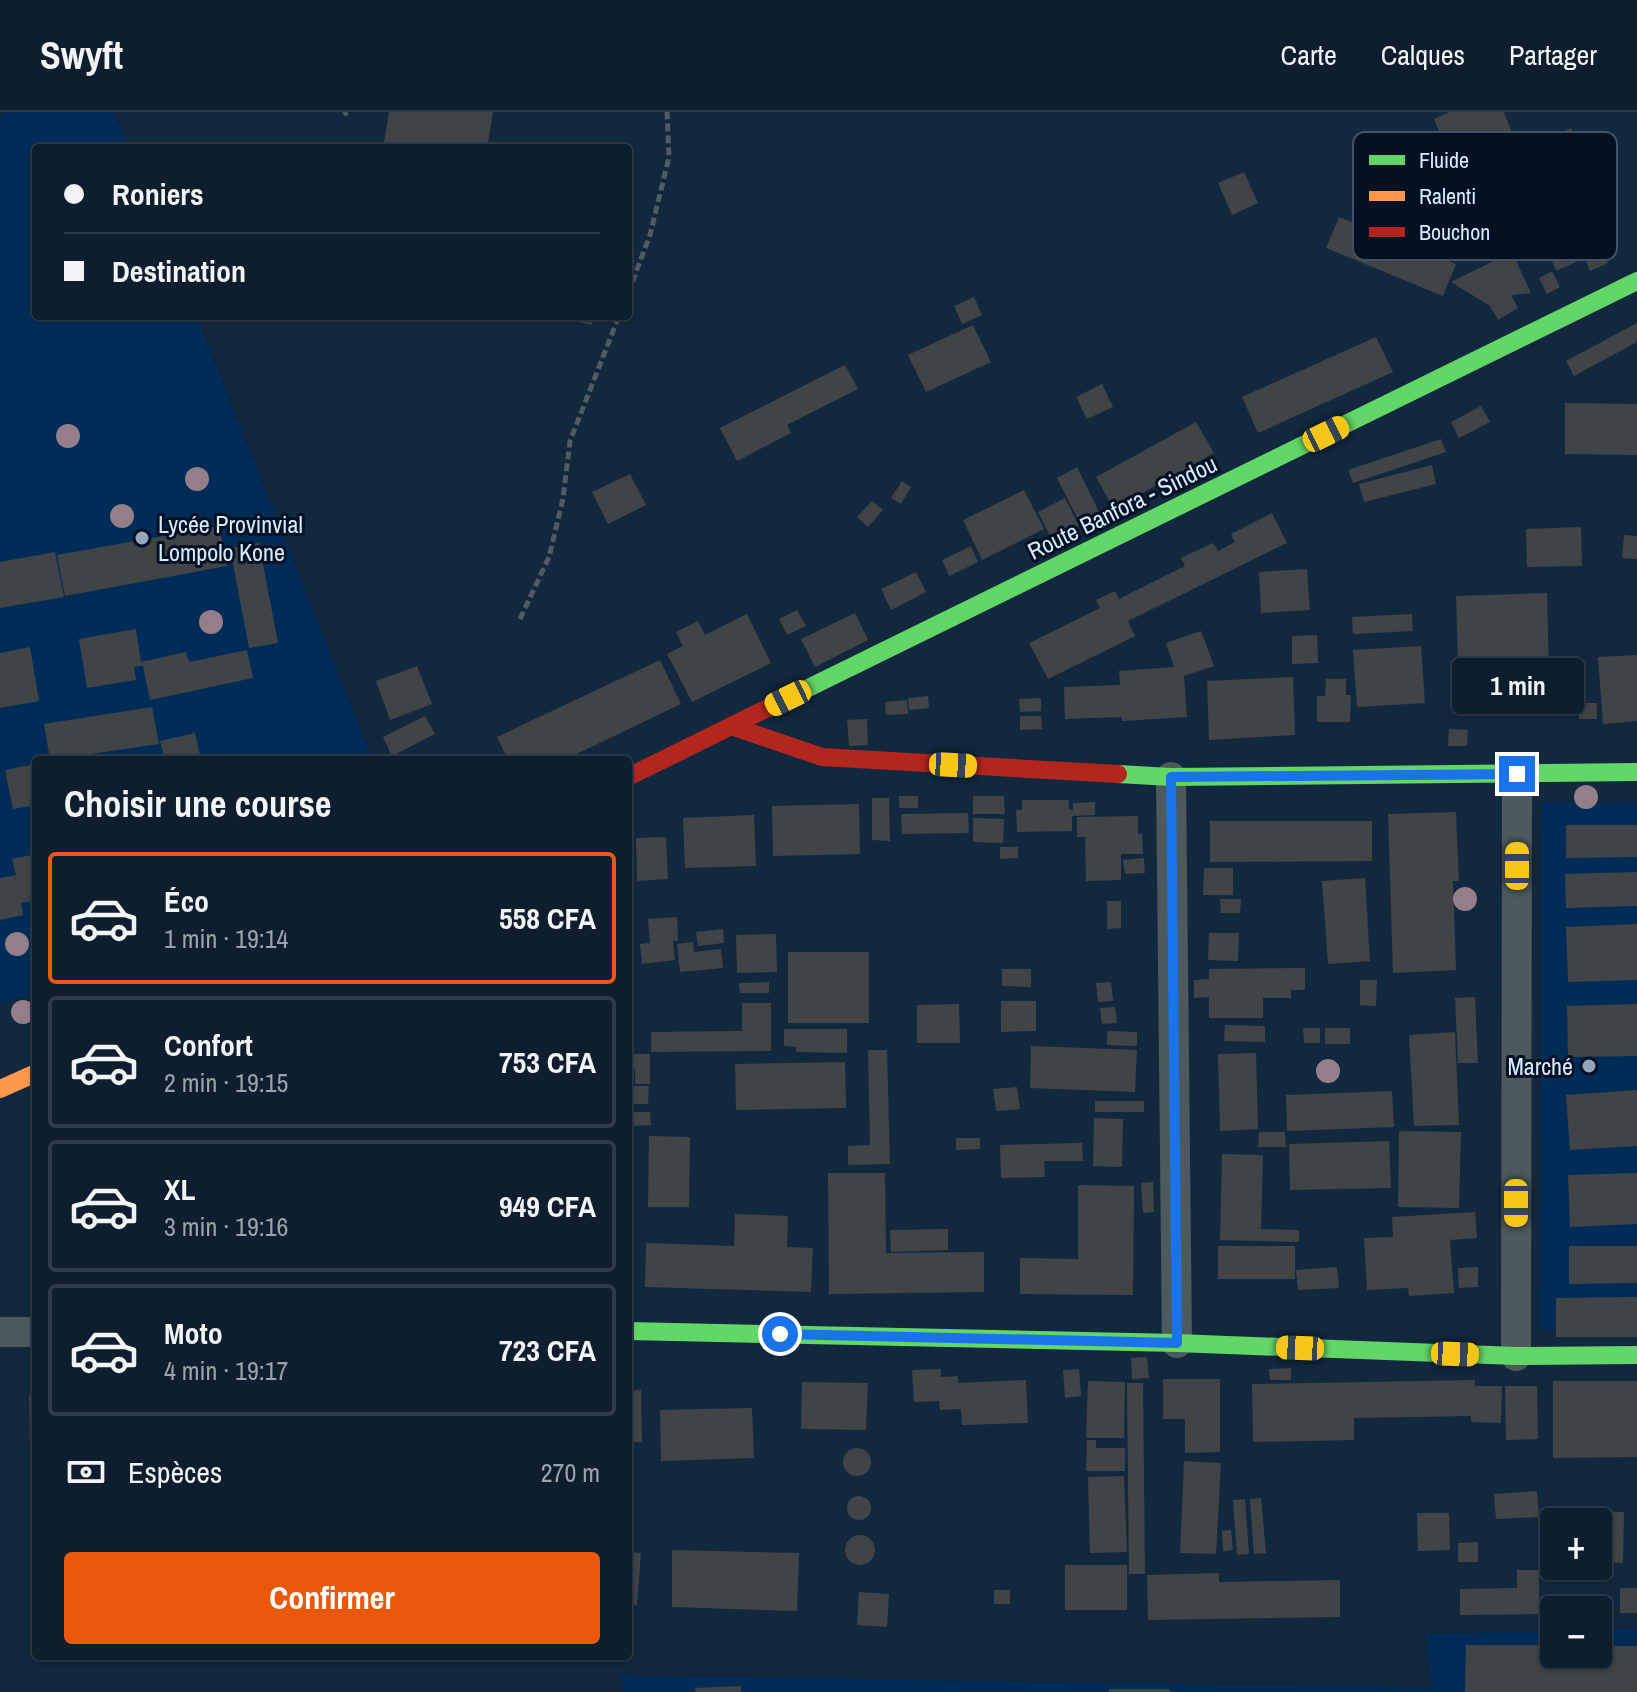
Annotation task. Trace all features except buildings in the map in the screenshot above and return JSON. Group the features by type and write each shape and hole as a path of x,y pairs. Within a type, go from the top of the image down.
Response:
{"street":[{"name":"Route Banfora - Sindou","path":"632,775 1637,281"},
{"path":"731,726 822,757 1171,777 1637,772"},
{"path":"1516,1356 1517,774"},
{"path":"1171,777 1177,1343"},
{"path":"0,1089 32,1075"},
{"path":"632,1331 1177,1343 1516,1356 1637,1355"},
{"path":"0,1332 32,1332"}],"path":[{"path":"632,282 650,235 669,157 667,112"},
{"path":"520,619 549,557 563,499 570,441 617,320"}],"shaded area":[{"name":"Lycée Provinvial Lompolo Kone","path":"8,112 114,112 127,144 32,144 32,320 198,320 371,756 32,756 32,993 0,1005 0,115"},
{"name":"Marché","path":"1542,803 1637,803 1637,1329 1540,1329"},
{"path":"1637,1629 1637,1692 1433,1692 1432,1689 1432,1692 623,1692 622,1676 1432,1688 1426,1634 1540,1631 1540,1668 1612,1668 1612,1630"}],"traffic: fast":[{"path":"792,696 1637,281"},
{"path":"1118,774 1171,777 1637,772"},
{"path":"632,1331 1177,1343 1516,1356 1637,1355"}],"traffic: slow":[{"path":"0,1089 32,1075"}],"traffic: jam":[{"path":"632,775 792,696"},
{"path":"731,726 822,757 1118,774"}],"place":[{"name":"Lycée Provinvial Lompolo Kone","path":"142,538"},
{"name":"Marché","path":"1589,1066"}],"route":[{"path":"780,1334 1177,1343 1171,777 1517,774"}]}
